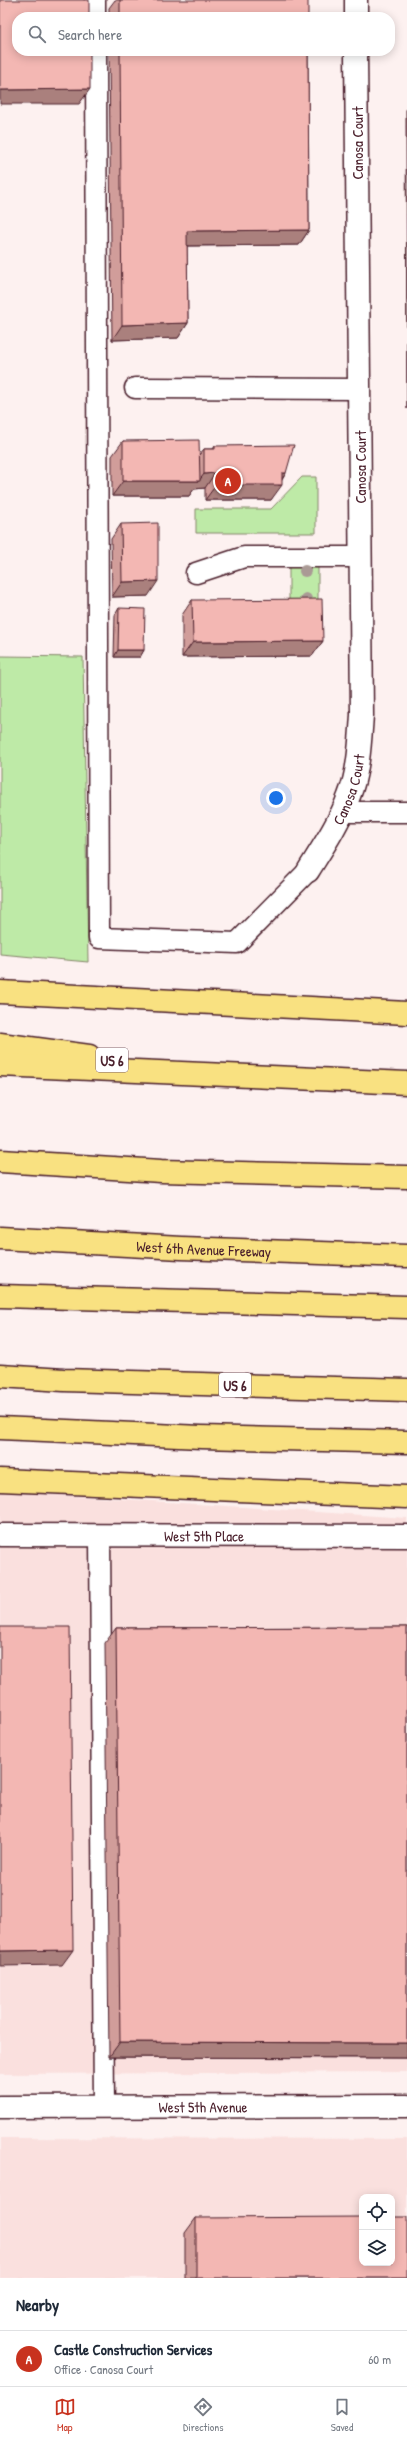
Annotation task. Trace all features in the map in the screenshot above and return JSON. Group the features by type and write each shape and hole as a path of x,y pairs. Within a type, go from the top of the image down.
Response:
{"highway":[{"path":"0,992 407,1013"},
{"name":"US 6","path":"0,1044 224,1075 407,1084"},
{"path":"0,1065 224,1075"},
{"path":"0,1161 161,1171 407,1177"},
{"name":"West 6th Avenue Freeway","path":"0,1238 181,1248 407,1256"},
{"path":"0,1296 407,1307"},
{"name":"US 6","path":"0,1376 64,1380 407,1390"},
{"path":"0,1428 201,1437 407,1442"},
{"path":"0,1480 407,1497"}],"street":[{"path":"356,0 356,12"},
{"name":"Canosa Court","path":"308,871 332,833 342,812 355,774 362,715 356,56"},
{"name":"West 5th Place","path":"0,1534 407,1536"},
{"name":"West 5th Avenue","path":"0,2107 407,2106"}],"lane":[{"path":"95,0 96,12"},
{"path":"96,56 98,938 237,942 308,871"},
{"path":"135,388 359,389"},
{"path":"196,573 244,557 360,557"},
{"path":"342,812 407,812"},
{"path":"100,1535 104,2107"}],"shaded area":[{"path":"0,1491 407,1518 407,2072 0,2074"},
{"path":"0,2138 407,2139 407,2278 0,2278"}],"green space":[{"path":"302,477 316,477 316,533 196,533 196,509 271,509"},
{"path":"289,560 318,560 318,612 289,608"},
{"path":"0,656 83,657 88,962 0,954"}],"building":[{"path":"0,0 89,0 89,12 12,12 12,56 90,56 90,89 0,90"},
{"path":"120,0 308,0 308,12 120,12"},
{"path":"120,56 308,56 309,230 187,231 188,323 122,325"},
{"path":"199,440 200,481 123,481 123,441"},
{"path":"294,445 286,473 282,473 282,485 216,485 215,473 204,474 204,449 215,449 215,446"},
{"path":"158,523 158,581 122,582 121,524"},
{"path":"322,599 323,641 193,642 192,600"},
{"path":"119,608 145,609 144,650 118,650"},
{"path":"0,1627 70,1627 73,1950 0,1951"},
{"path":"407,1627 407,2043 120,2042 116,1628"},
{"path":"359,2217 359,2266 395,2266 395,2217 407,2217 407,2278 196,2278 196,2218"}],"place":[{"name":"Castle Construction Services","path":"228,481"}]}
